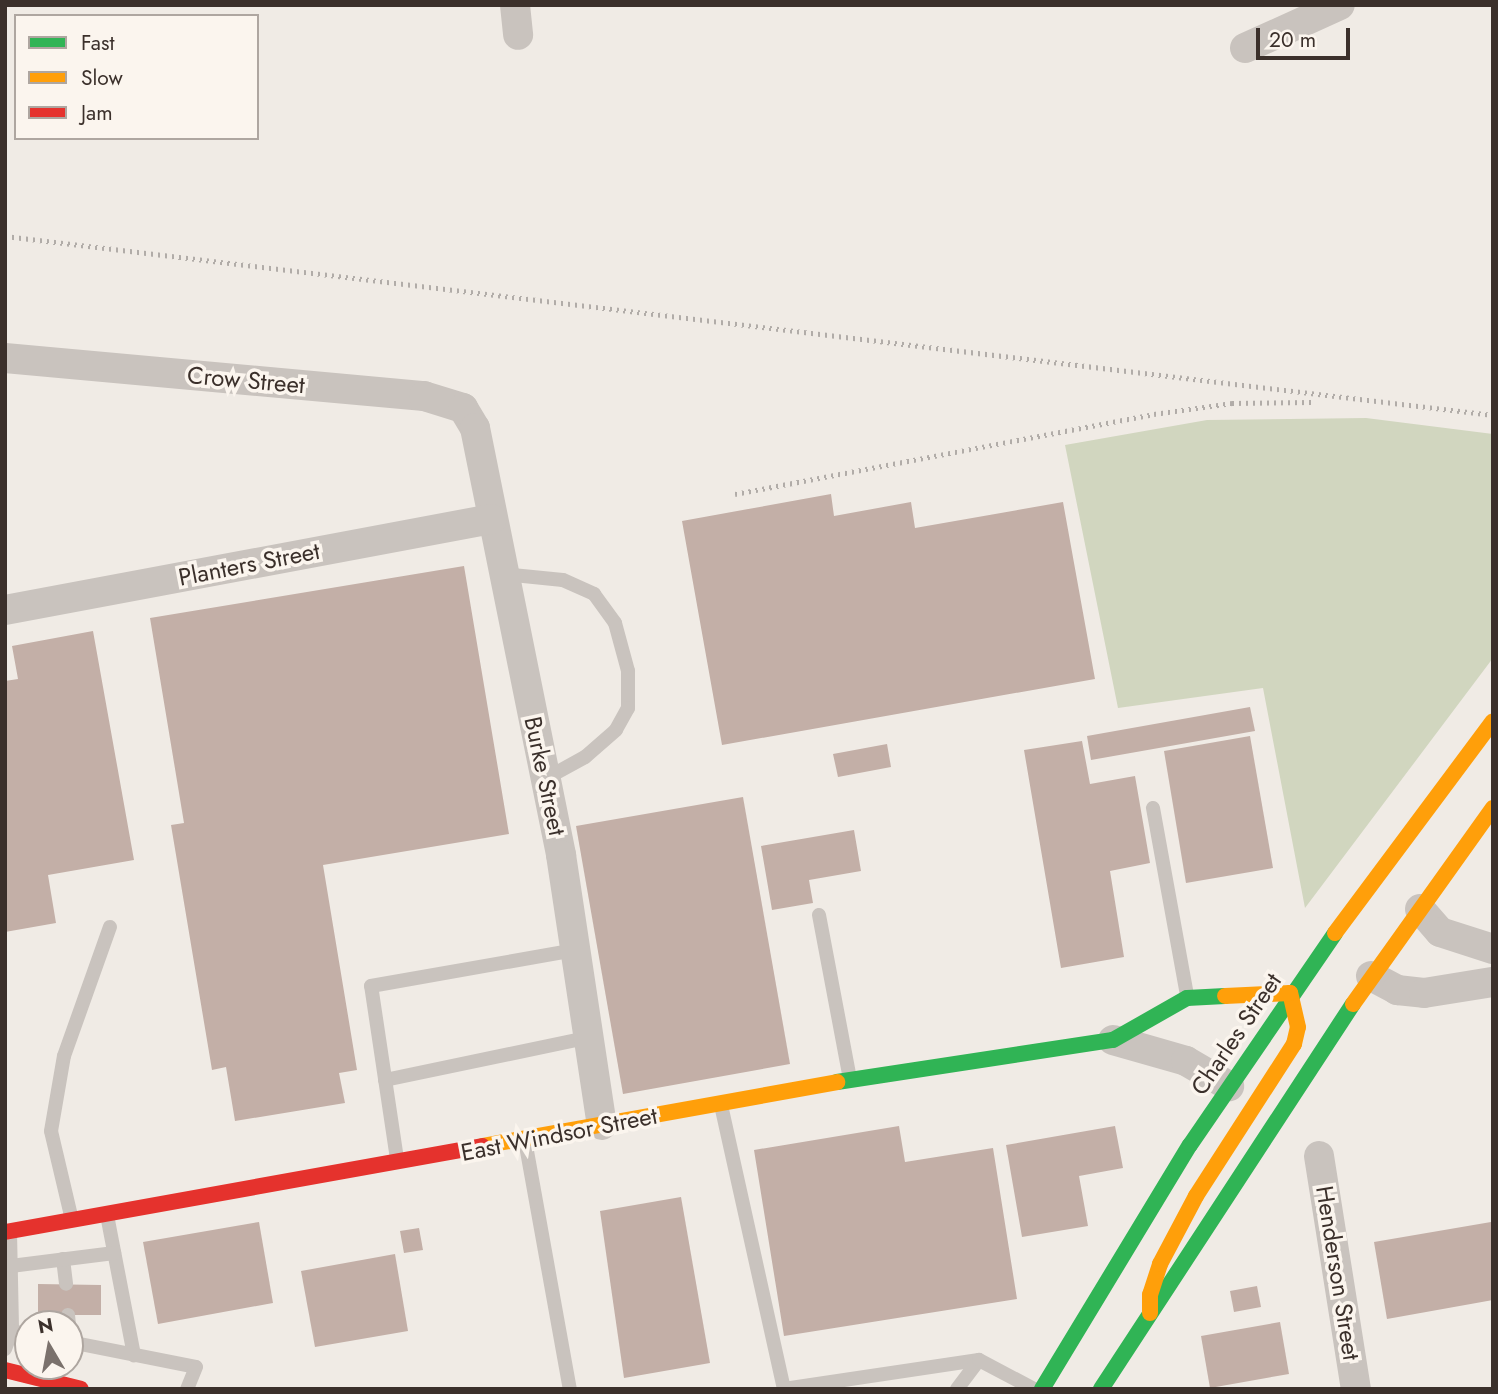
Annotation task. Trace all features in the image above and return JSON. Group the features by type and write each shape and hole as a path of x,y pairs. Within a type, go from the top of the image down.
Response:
{"main road":[{"path":"1475,775 1485,755 1490,726"},
{"name":"Charles Street","path":"1042,1389 1229,1086 1290,993 1490,726"},
{"path":"1101,1389 1368,968 1420,909 1493,808"},
{"path":"1150,1313 1150,1295 1160,1265 1196,1196 1294,1044 1298,1027 1290,993"},
{"name":"East Windsor Street","path":"8,1231 398,1164 851,1080 1113,1040 1187,998 1290,993"},
{"path":"5,1370 81,1389"}],"street":[{"path":"515,5 518,35"},
{"path":"1245,48 1340,5"},
{"name":"Crow Street","path":"5,358 424,396 463,408 475,428"},
{"name":"Burke Street","path":"475,428 545,779 576,950 602,1125"},
{"name":"Planters Street","path":"5,610 492,519"},
{"path":"1420,909 1440,932 1493,949"},
{"path":"1368,968 1396,990 1424,993 1493,982"},
{"name":"East Windsor Street","path":"1113,1040 1186,1061 1229,1086"},
{"name":"Henderson Street","path":"1319,1156 1356,1389"}],"lane":[{"path":"503,574 563,580 594,594 615,623 628,671 628,708 616,730 585,757 545,779"},
{"path":"1153,808 1187,998"},
{"path":"820,915 851,1080"},
{"path":"72,1221 51,1131 64,1056 110,927"},
{"path":"398,1164 370,986 576,950"},
{"path":"385,1080 590,1037"},
{"path":"720,1103 784,1389 979,1360 1034,1389"},
{"path":"525,1140 570,1389"},
{"path":"107,1215 134,1354"},
{"path":"5,1349 12,1331 8,1231"},
{"path":"11,1266 114,1253"},
{"path":"63,1259 66,1284"},
{"path":"84,1345 196,1367 187,1389"},
{"path":"957,1389 979,1360"}],"green space":[{"path":"1366,418 1493,434 1493,658 1305,908 1263,688 1118,708 1065,445 1207,420"}],"building":[{"path":"831,494 834,516 911,502 915,528 1063,502 1095,679 722,745 682,521"},
{"path":"464,566 509,834 323,865 357,1070 339,1073 345,1103 235,1121 226,1067 212,1070 171,825 184,823 150,618"},
{"path":"93,631 134,860 48,875 56,923 5,932 5,681 18,679 12,646"},
{"path":"1250,707 1255,731 1091,760 1087,736"},
{"path":"1250,736 1273,868 1186,883 1164,751"},
{"path":"1082,741 1090,784 1135,776 1150,863 1110,871 1124,957 1061,968 1024,750"},
{"path":"887,744 891,767 838,777 833,754"},
{"path":"743,797 790,1064 623,1094 576,826"},
{"path":"854,830 861,871 809,880 813,903 772,910 761,846"},
{"path":"899,1126 905,1162 993,1148 1017,1299 784,1336 754,1150"},
{"path":"1115,1126 1123,1168 1079,1176 1088,1226 1022,1237 1006,1145"},
{"path":"681,1197 710,1363 624,1378 600,1211"},
{"path":"259,1222 273,1303 158,1324 143,1242"},
{"path":"1491,1222 1493,1300 1387,1319 1374,1242"},
{"path":"419,1228 423,1250 404,1253 400,1231"},
{"path":"395,1254 408,1331 315,1347 301,1271"},
{"path":"38,1284 101,1285 101,1315 84,1315 84,1310 38,1310"},
{"path":"1257,1286 1261,1307 1234,1312 1230,1291"},
{"path":"1280,1322 1289,1374 1210,1388 1201,1336"}],"railway":[{"path":"5,236 1493,415"},
{"path":"735,494 1154,414 1232,403 1312,402"}],"traffic: fast":[{"path":"1042,1389 1190,1145 1335,933"},
{"path":"837,1082 1113,1040 1187,998 1225,996"},
{"path":"1101,1389 1353,1004"}],"traffic: slow":[{"path":"1335,933 1493,721"},
{"path":"1353,1004 1493,808"},
{"path":"1150,1313 1150,1295 1160,1264 1196,1196 1294,1044 1298,1027 1290,993 1225,996"},
{"path":"482,1146 837,1082"}],"traffic: jam":[{"path":"5,1232 482,1146"},
{"path":"5,1370 81,1389"}]}
